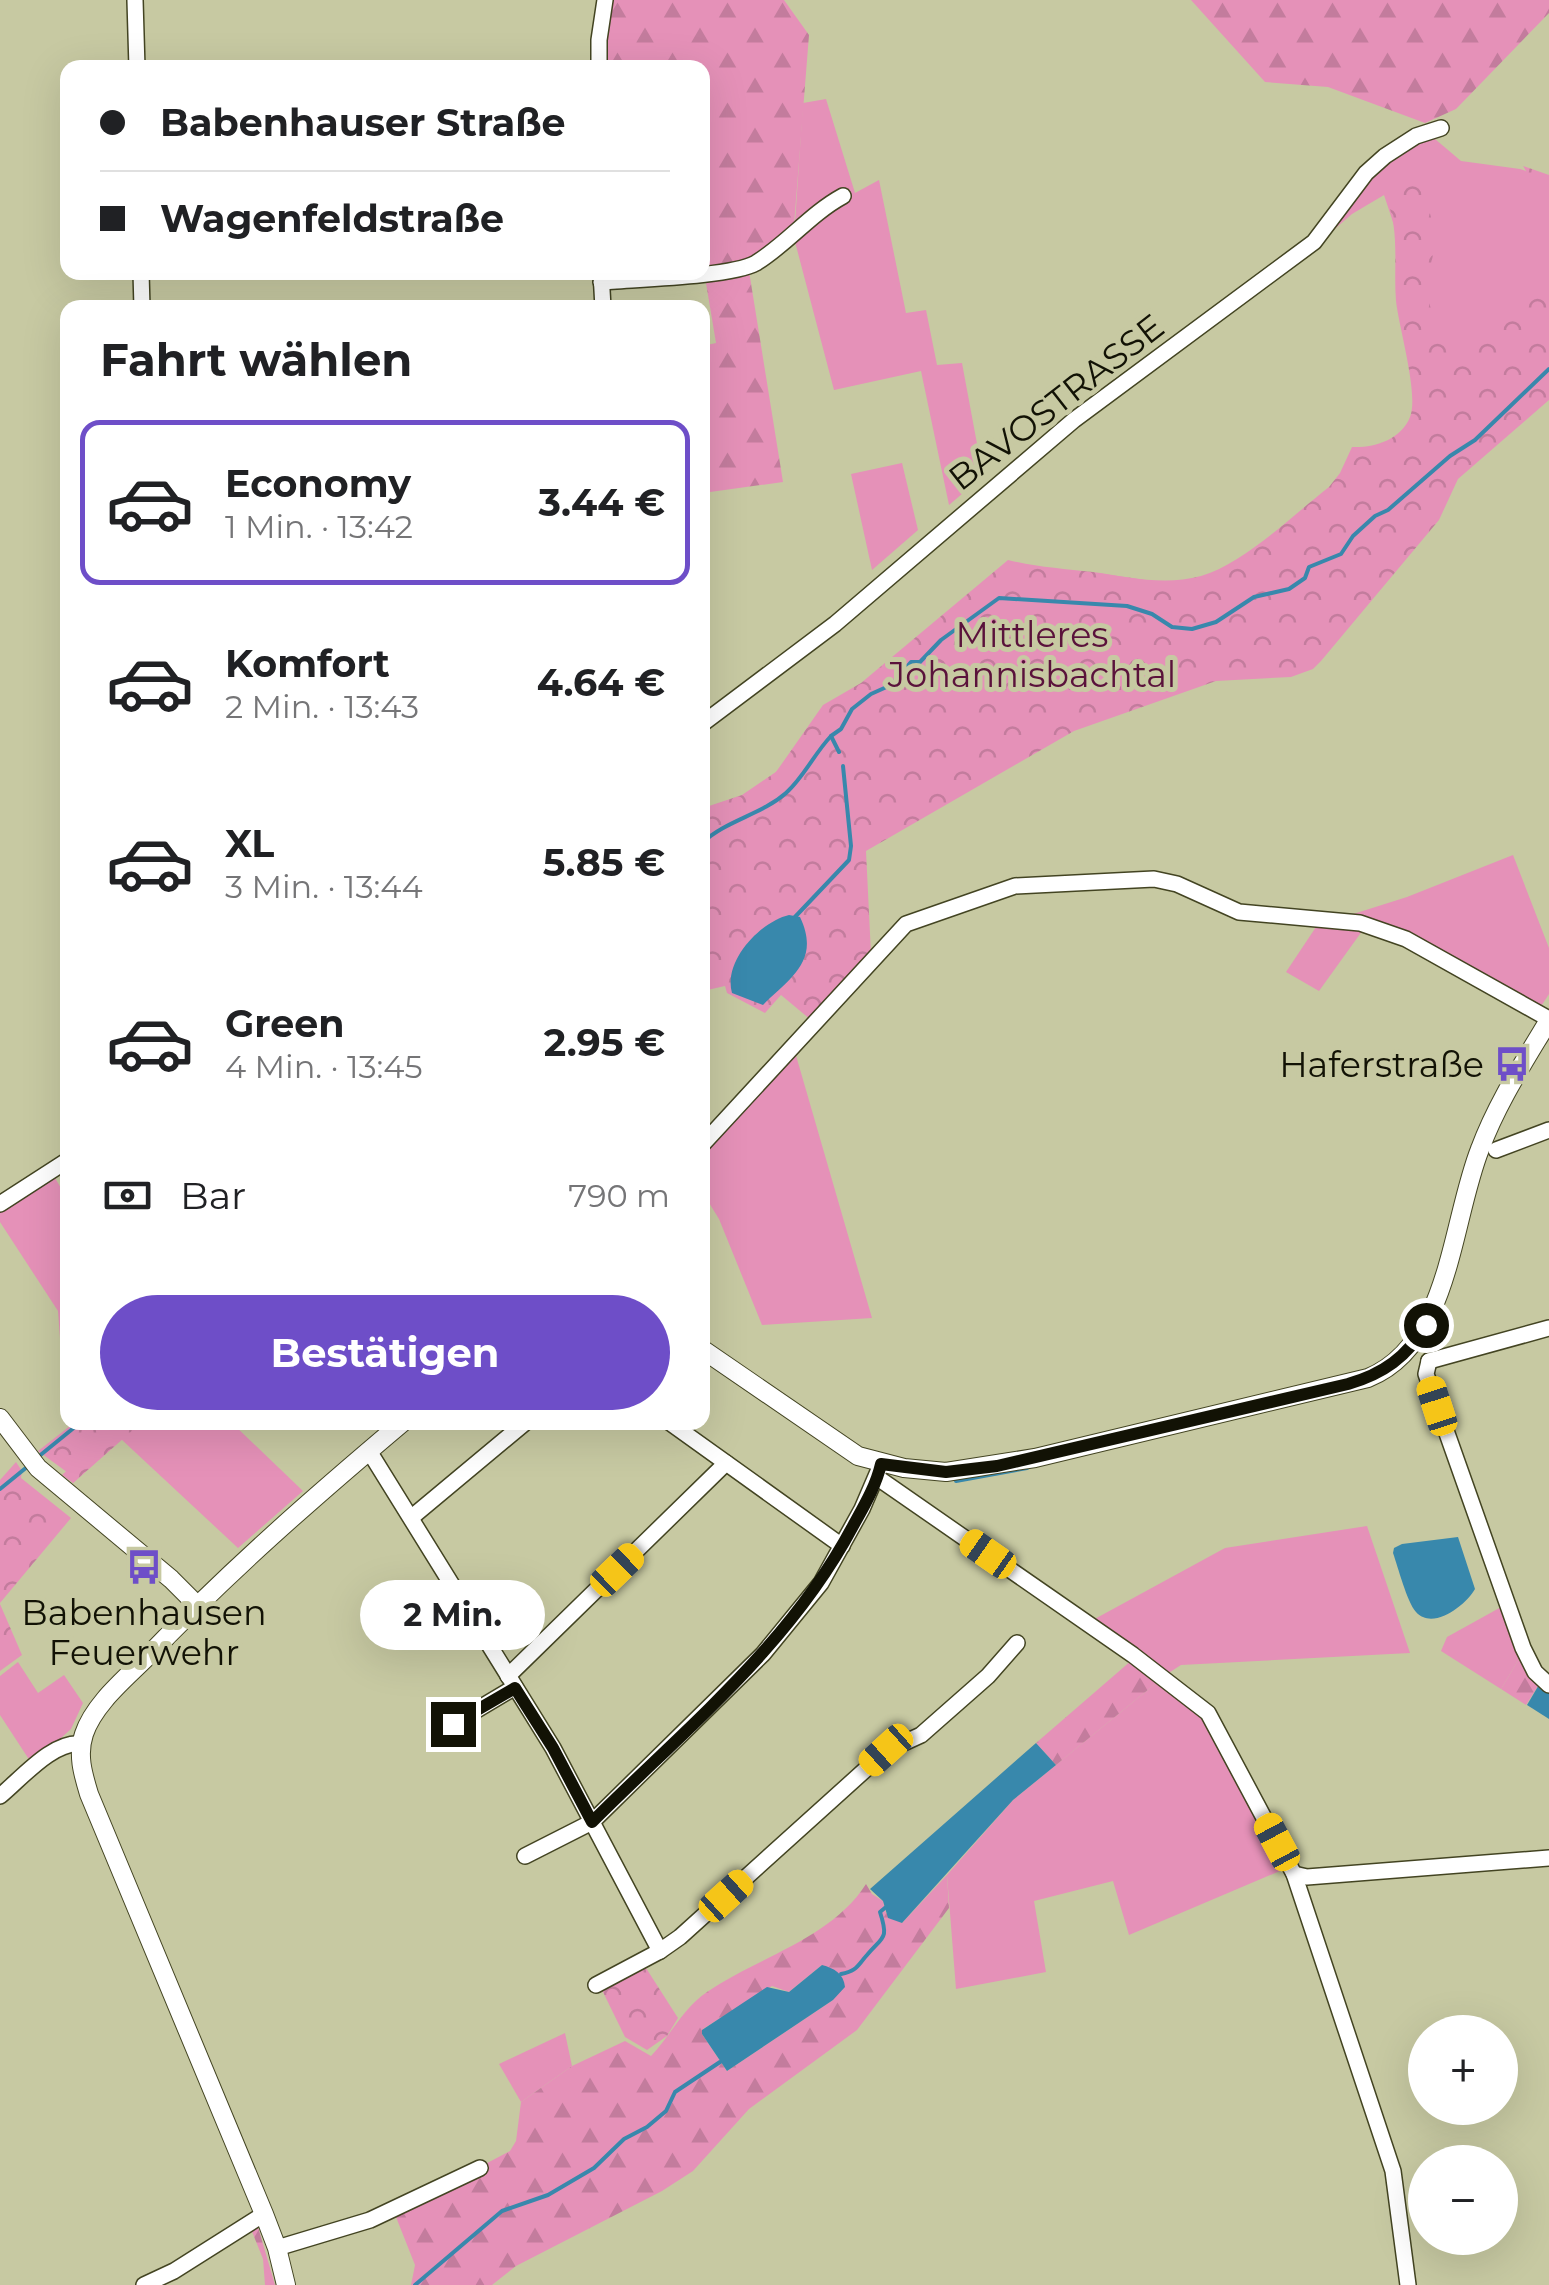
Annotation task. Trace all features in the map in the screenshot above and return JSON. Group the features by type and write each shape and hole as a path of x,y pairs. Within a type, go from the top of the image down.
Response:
{"main road":[{"path":"710,1355 879,1470 956,1472 1016,1462 1359,1381 1384,1370 1410,1348 1432,1311 1473,1166 1490,1124 1549,1019"},
{"path":"0,1418 38,1468 197,1605"},
{"path":"286,2285 264,2214 89,1794 82,1771 82,1744 89,1723 105,1701 197,1605 394,1430"}],"street":[{"path":"135,0 137,60"},
{"path":"599,60 605,0"},
{"name":"BAVOSTRASSE","path":"710,718 835,624 1074,420 1314,242 1366,173 1385,156 1416,136 1441,128"},
{"path":"710,272 749,266 811,216 843,196"},
{"path":"710,1136 906,924 1015,886 1154,879 1177,884 1239,912 1360,922 1406,940 1549,1019"},
{"path":"1496,1150 1549,1130"},
{"path":"0,1204 60,1165"},
{"path":"1410,1348 1429,1361 1549,1328"},
{"path":"1429,1361 1426,1374 1523,1648 1535,1672 1549,1685"},
{"path":"412,1517 516,1430"},
{"path":"680,1430 842,1546"},
{"path":"370,1451 553,1748 660,1951"},
{"path":"453,1724 511,1682 726,1463"},
{"path":"524,1856 592,1822 764,1654 820,1583 879,1470 1204,1708 1294,1874 1394,2171 1408,2285"},
{"path":"596,1985 660,1951 886,1750 921,1735 988,1676 1016,1643"},
{"path":"0,1796 58,1748 70,1742 82,1744"},
{"path":"1294,1874 1307,1877 1549,1858"},
{"path":"277,2248 370,2220 480,2168"},
{"path":"144,2285 174,2271 264,2214"}],"green space":[{"path":"611,0 784,0 809,35 794,225 752,261 710,269 710,60 604,60"},
{"path":"1191,0 1549,0 1549,13 1456,109 1425,123 1328,87 1265,82"},
{"path":"826,99 855,193 879,180 906,313 926,310 937,365 962,363 983,476 949,505 921,371 834,390 794,238 803,103"},
{"path":"1435,139 1461,161 1520,169 1549,179 1549,364 1367,515 729,805 776,772 789,757 1097,573 1145,580 1144,585 1219,580 1425,420 1394,225 1384,195 1352,214 1322,240 1384,164 1400,152"},
{"path":"1523,166 1549,175 1549,209"},
{"name":"Mittleres Johannisbachtal","path":"1419,180 1434,232 1429,302 1433,315 1448,331 1467,336 1490,332 1514,317 1549,285 1549,400 1458,479 1439,520 1313,669 1291,677 1216,681 1074,731 866,851 871,954 811,1020 781,995 765,1013 727,993 725,986 710,989 710,806 742,795 776,772 823,705 861,683 1008,560 1147,580 1201,576 1251,550 1329,487 1352,447 1378,444 1406,425 1412,393 1396,301 1393,220 1384,194"},
{"path":"749,271 783,482 710,492 710,344 716,343 706,280"},
{"path":"902,463 918,530 872,570 851,474"},
{"path":"1513,855 1549,948 1549,994 1540,1008 1347,916 1407,897"},
{"path":"1318,924 1365,927 1319,991 1286,972"},
{"path":"795,1052 872,1318 762,1325 710,1204 710,1144"},
{"path":"55,1178 60,1186 60,1338 58,1311 0,1222 0,1212"},
{"path":"65,1430 133,1430 73,1483 71,1475 38,1451"},
{"path":"110,1430 239,1430 303,1491 238,1548 121,1439 73,1483 62,1475"},
{"path":"16,1462 22,1471 21,1478 71,1518 0,1603 0,1480"},
{"path":"1367,1526 1410,1653 1181,1665 1167,1674 1091,1621 1225,1548"},
{"path":"0,1604 22,1655 0,1671"},
{"path":"1503,1606 1520,1657 1501,1689 1441,1651 1447,1637"},
{"path":"1520,1657 1540,1683 1526,1705 1501,1689"},
{"path":"1132,1660 1160,1680 1056,1765 1036,1743"},
{"path":"18,1662 38,1693 64,1675 83,1703 71,1729 32,1764 0,1715 0,1676"},
{"path":"1160,1680 1201,1709 1287,1868 1129,1935 1113,1881 1034,1901 1046,1972 956,1989 947,1875 1013,1800"},
{"path":"947,1875 949,1908 857,2030 749,2109 693,2171 516,2266 492,2285 411,2285 415,2265 394,2212 510,2151 516,2141 521,2102 572,2066 625,2041 651,2056 699,1998 814,1933 851,1903 866,1884 883,1901 886,1913 902,1923","holes":["822,1965 833,2000 727,2071 702,2034 703,2029 772,1986 789,1992"]},
{"path":"646,1968 678,2018 667,2036 647,2050 625,2037 602,1990"},
{"path":"565,2033 572,2066 521,2102 499,2064"},
{"path":"258,2227 275,2285 265,2285 263,2259 251,2229"}],"water":[{"path":"789,915 800,917 807,946 792,977 763,1005 732,993 733,968 746,945 767,926"},
{"path":"1458,1537 1475,1589 1448,1614 1423,1617 1409,1601 1394,1548"},
{"path":"1540,1683 1549,1692 1549,1719 1527,1705"},
{"path":"1036,1743 1056,1765 1013,1800 902,1923 888,1918 883,1901 870,1889"},
{"path":"822,1965 838,1972 845,1987 833,2000 727,2071 702,2030 767,1987 789,1992"}],"waterway":[{"path":"839,752 831,736 841,729 852,709 891,685 911,662 920,662 941,640 999,598 1127,606 1152,614 1172,627 1192,629 1216,622 1254,597 1289,589 1305,578 1309,567 1341,554 1353,536 1375,516 1388,510 1450,456 1475,440 1549,369"},
{"path":"710,837 786,793 831,736"},
{"path":"794,918 849,860 843,766"},
{"path":"38,1457 71,1430"},
{"path":"0,1489 27,1467"},
{"path":"956,1481 1027,1468"},
{"path":"841,1974 856,1968 881,1940 884,1928 880,1912 886,1907"},
{"path":"415,2285 502,2211 548,2195 594,2168 624,2139 666,2111 675,2092 720,2062"}],"place":[{"name":"Haferstraße","path":"1512,1064"},
{"name":"Babenhausen Feuerwehr","path":"144,1567"}],"route":[{"path":"453,1724 515,1688 553,1748 592,1822 726,1693 792,1620 842,1546 878,1478 881,1464 925,1471 970,1471 1348,1384 1393,1364 1426,1325"}]}
